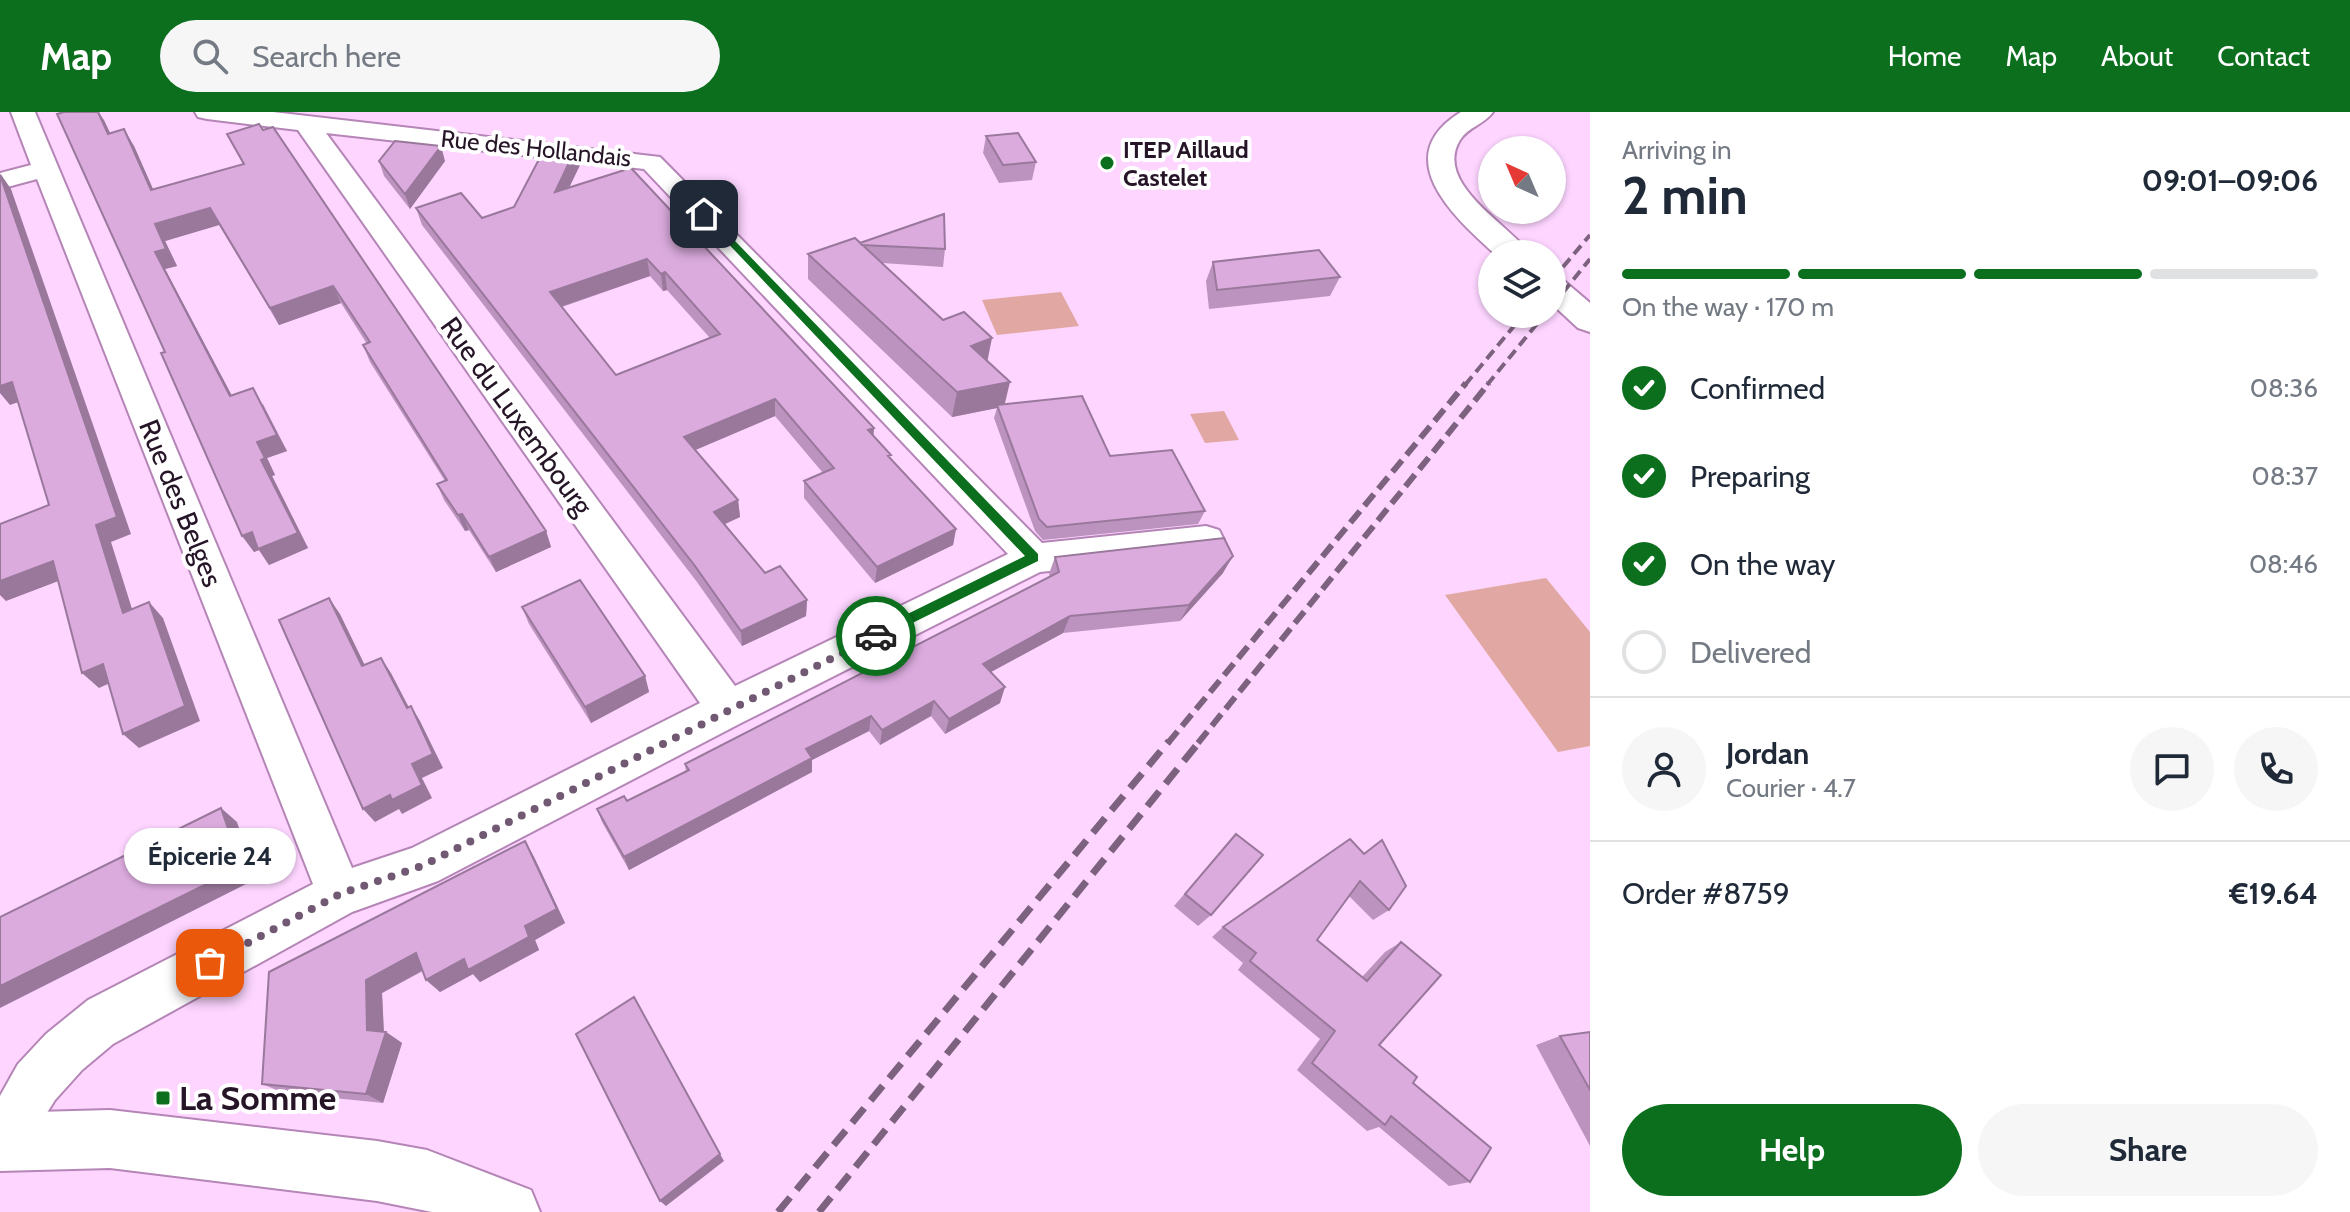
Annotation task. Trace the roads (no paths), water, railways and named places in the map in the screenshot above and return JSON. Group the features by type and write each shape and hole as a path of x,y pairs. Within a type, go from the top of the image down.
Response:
{"main road":[{"path":"1480,112 1449,135 1441,153 1443,173 1454,194 1500,240"},
{"path":"1566,300 1590,321"},
{"path":"4,1141 110,1139 377,1171 427,1180 509,1212"}],"street":[{"name":"Rue des Belges","path":"23,112 340,894"},
{"name":"Rue des Hollandais","path":"207,112 651,162 1034,558"},
{"name":"Rue du Luxembourg","path":"306,123 728,709"},
{"path":"0,181 45,169"},
{"path":"4,1141 29,1093 61,1053 89,1030 106,1018 340,894 422,866 728,709 1034,558 1206,540"}],"railway":[{"path":"1566,263 1590,235"},
{"path":"1566,289 1590,259"},
{"path":"1465,385 1512,328"},
{"path":"1487,385 1534,328"},
{"path":"1168,743 1466,383"},
{"path":"1198,743 1489,383"},
{"path":"778,1212 1169,741"},
{"path":"819,1212 1200,741"}],"place":[{"name":"ITEP Aillaud Castelet","path":"1107,163"},
{"name":"Épicerie 24","path":"210,963"},
{"name":"La Somme","path":"163,1098"}]}
